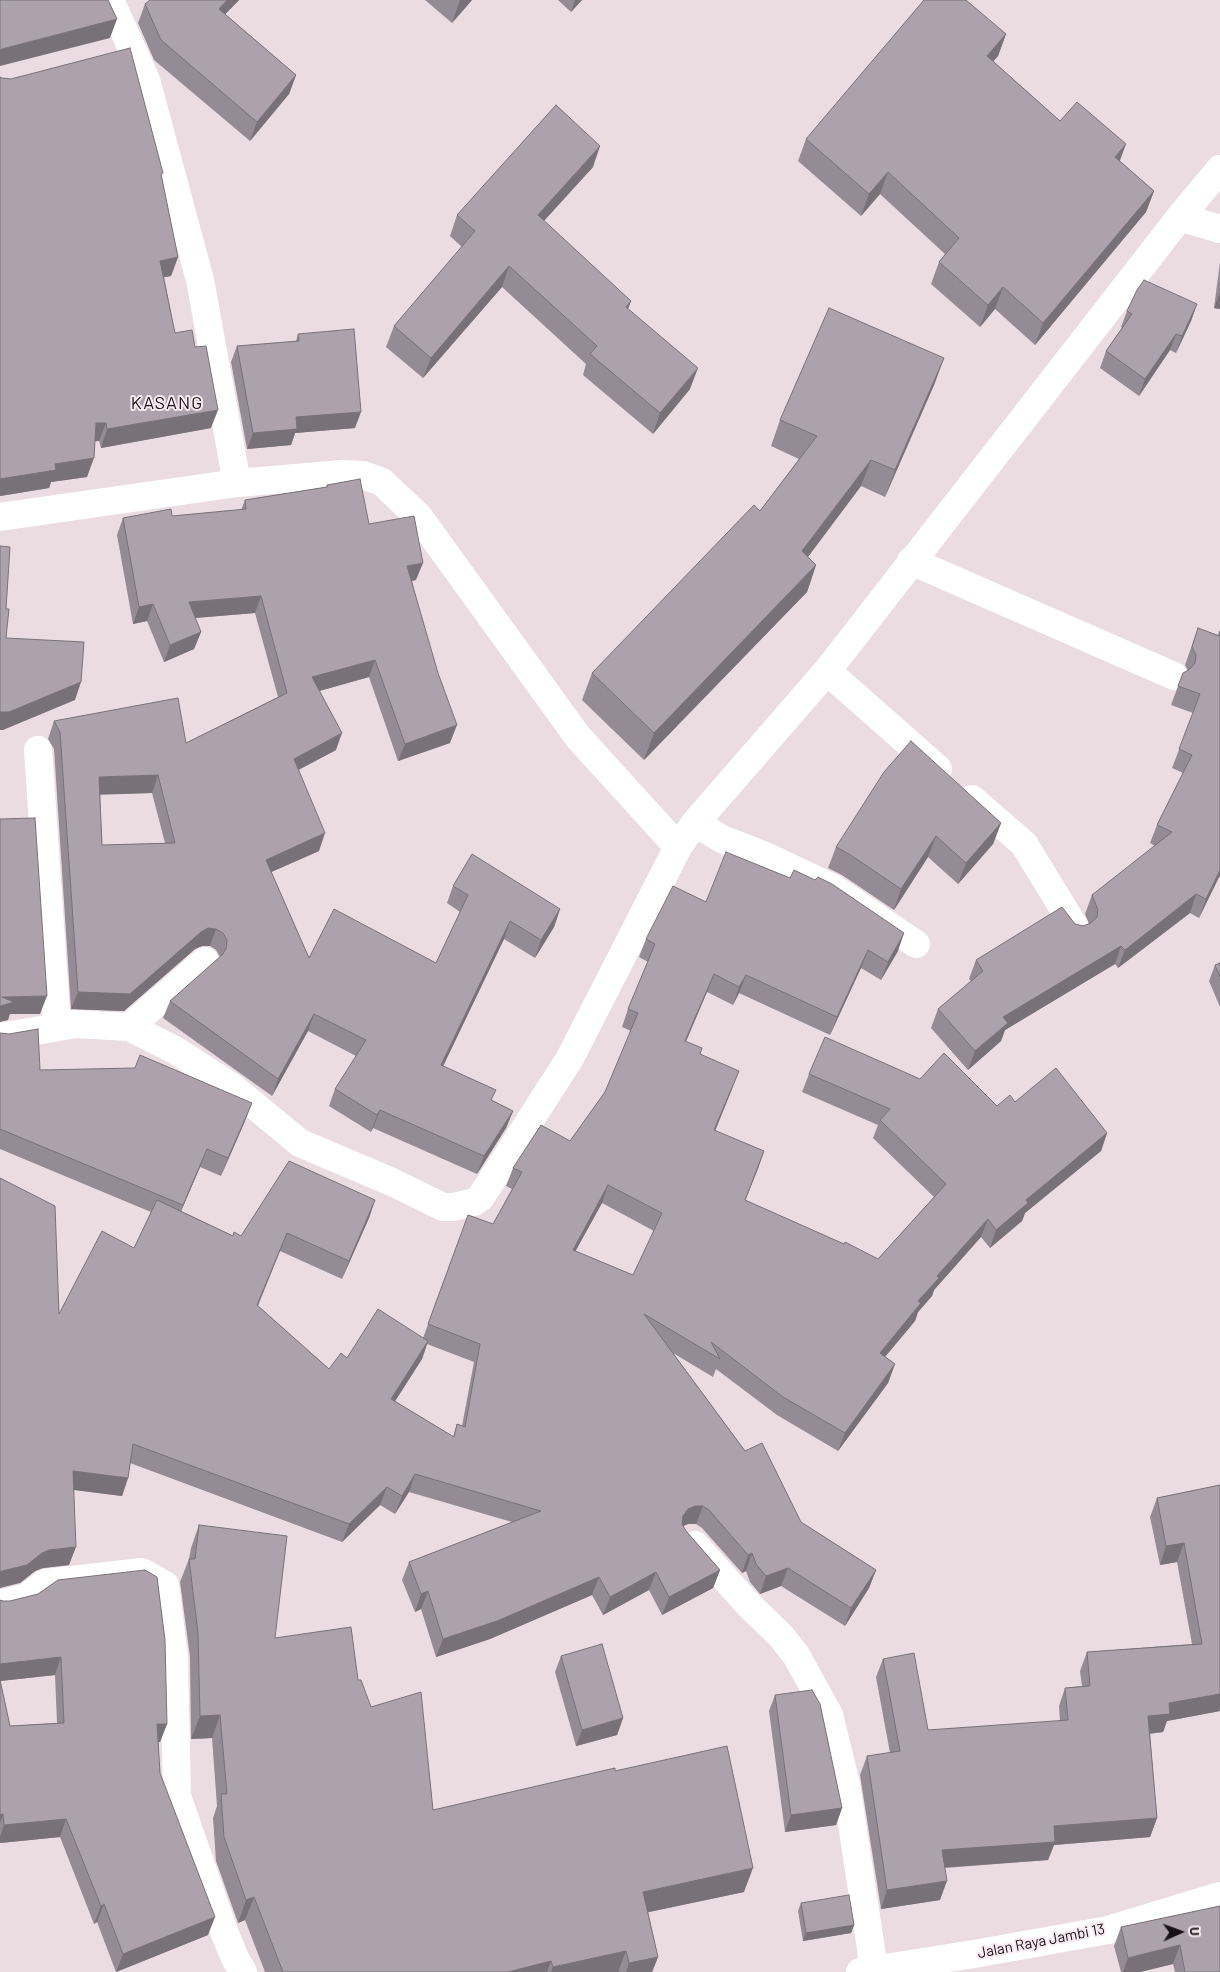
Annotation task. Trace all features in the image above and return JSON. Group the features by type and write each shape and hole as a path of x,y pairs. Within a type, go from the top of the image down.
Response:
{"street":[{"path":"110,0 146,80 200,280 237,483"},
{"path":"103,56 132,48"},
{"path":"0,1037 76,1024 129,1026 175,1050 232,1087 300,1143 443,1206 454,1207 474,1202 481,1196 570,1058 678,848 694,823 826,670 1180,217 1220,169"},
{"path":"1180,217 1220,229"},
{"path":"0,517 237,483 342,474 363,475 382,482 419,517 578,737 678,848"},
{"path":"911,561 1174,676"},
{"path":"826,670 1024,844 1076,929"},
{"path":"38,750 57,1027"},
{"path":"694,823 722,839 763,855 833,888 916,944"},
{"path":"129,1026 205,961"},
{"path":"690,1539 748,1604 781,1636 796,1655 828,1715 846,1784 867,1970"},
{"path":"0,1604 27,1597 45,1583 142,1572 165,1585 174,1657 176,1796 234,1958 243,1972"},
{"name":"Jalan Raya Jambi 13","path":"867,1970 974,1954 1108,1930 1220,1896"}],"building":[{"path":"0,0 108,0 117,19 0,50"},
{"path":"150,0 227,0 219,9 296,75 257,122 161,40 145,4"},
{"path":"924,0 966,0 1006,34 987,56 1060,121 1077,102 1126,144 1115,157 1154,191 1043,323 1003,287 988,305 939,262 959,238 888,172 869,194 806,139"},
{"path":"130,48 163,173 161,174 178,257 160,261 175,333 192,330 195,347 206,346 218,410 107,429 106,423 96,423 94,458 55,464 56,470 0,479 0,77 11,79"},
{"path":"556,105 600,146 538,215 631,301 626,307 698,368 660,413 590,354 597,346 509,266 431,358 394,326 475,231 457,215"},
{"path":"1144,280 1197,304 1182,336 1176,334 1145,379 1106,351 1132,314 1127,311"},
{"path":"829,308 944,358 895,470 871,460 802,551 816,565 654,733 592,673 754,505 760,511 817,436 780,420"},
{"path":"354,329 361,412 296,417 297,429 253,433 237,346 299,341 298,334"},
{"path":"360,479 369,524 414,516 423,563 407,566 438,673 457,725 405,744 375,660 312,677 342,733 294,759 325,833 266,860 309,958 334,909 436,963 468,895 453,886 472,854 560,909 541,940 510,921 441,1065 496,1090 491,1100 513,1111 484,1156 380,1110 377,1115 335,1089 366,1040 314,1014 278,1079 170,1001 222,955 226,949 227,940 223,933 216,929 208,928 201,932 130,994 78,992 60,732 54,721 178,698 186,743 287,693 261,596 189,602 201,632 170,645 153,604 139,607 123,518 171,509 172,516 246,509 245,500 327,487 327,485","holes":["158,775 175,843 102,845 99,777"]},
{"path":"0,546 10,547 6,609 9,609 6,638 84,642 81,682 9,712 0,712"},
{"path":"1198,628 1219,636 1220,631 1220,870 1206,899 1196,894 1125,950 1121,946 1003,1017 1008,1023 975,1051 938,1009 983,971 976,960 1062,907 1075,924 1083,926 1091,923 1097,917 1098,910 1092,895 1172,832 1157,825 1192,755 1179,749 1200,694 1178,686 1183,673 1195,663 1196,655 1192,647"},
{"path":"911,741 1001,823 966,863 936,836 901,889 836,847 884,772"},
{"path":"35,818 47,996 2,997 14,1002 0,1006 0,819"},
{"path":"726,852 790,878 794,870 815,880 818,877 832,884 904,933 888,962 868,950 837,1017 746,975 739,987 714,974 685,1041 702,1048 700,1054 739,1071 714,1130 764,1151 745,1200 844,1244 845,1242 878,1259 946,1184 880,1120 890,1109 809,1074 825,1037 920,1079 944,1053 997,1106 1010,1095 1015,1102 1056,1068 1107,1133 1026,1200 1028,1203 996,1230 988,1219 937,1276 939,1278 918,1301 921,1303 880,1353 895,1364 845,1433 783,1397 711,1342 720,1359 644,1314 745,1451 762,1443 801,1522 876,1570 851,1608 788,1568 766,1576 756,1564 752,1553 748,1555 709,1510 703,1506 695,1506 688,1509 683,1516 682,1524 720,1570 669,1597 656,1572 610,1597 599,1577 497,1621 443,1639 428,1591 421,1594 409,1562 541,1511 415,1474 402,1496 387,1487 349,1524 133,1444 128,1478 73,1471 76,1547 49,1550 27,1565 0,1572 0,1178 55,1206 59,1314 102,1231 134,1248 157,1200 233,1236 234,1232 241,1236 289,1161 375,1200 349,1261 287,1233 257,1305 329,1369 341,1353 347,1358 378,1309 428,1341 391,1399 454,1437 457,1424 465,1427 480,1344 428,1324 468,1215 493,1224 522,1172 513,1168 541,1125 570,1141 605,1092 638,1013 628,1009 655,944 646,939 673,886 706,902","holes":["608,1185 662,1213 633,1275 573,1250"]},
{"path":"1220,963 1220,977 1215,965"},
{"path":"38,1029 40,1070 135,1068 140,1055 252,1103 228,1158 207,1149 183,1205 0,1129 0,1033 9,1034"},
{"path":"1220,1485 1220,1694 1169,1703 1170,1714 1148,1716 1157,1818 1054,1826 1055,1842 942,1850 947,1881 887,1890 867,1756 900,1751 883,1659 914,1653 928,1730 1068,1720 1065,1688 1090,1686 1087,1652 1202,1644 1184,1543 1166,1546 1157,1498"},
{"path":"199,1525 287,1536 275,1638 351,1627 358,1680 361,1680 371,1707 421,1692 433,1810 615,1768 615,1771 727,1746 753,1868 643,1892 658,1957 629,1963 626,1951 553,1967 551,1961 508,1972 283,1972 254,1897 246,1900 224,1837 221,1794 227,1794 220,1715 200,1716 198,1633 189,1559 195,1559"},
{"path":"145,1570 157,1577 165,1640 167,1724 157,1724 160,1773 215,1917 123,1954 104,1904 101,1906 66,1819 4,1825 3,1814 0,1815 0,1680 10,1726 64,1723 61,1657 0,1664 0,1600 10,1601 38,1594 58,1580"},
{"path":"602,1644 623,1718 582,1730 561,1656"},
{"path":"812,1690 820,1704 842,1808 791,1815 775,1695"},
{"path":"849,1895 854,1925 806,1933 801,1903"},
{"path":"1220,1906 1220,1972 1185,1972 1180,1945 1128,1958 1121,1927"}],"district":[{"name":"KASANG","path":"167,403"}]}
